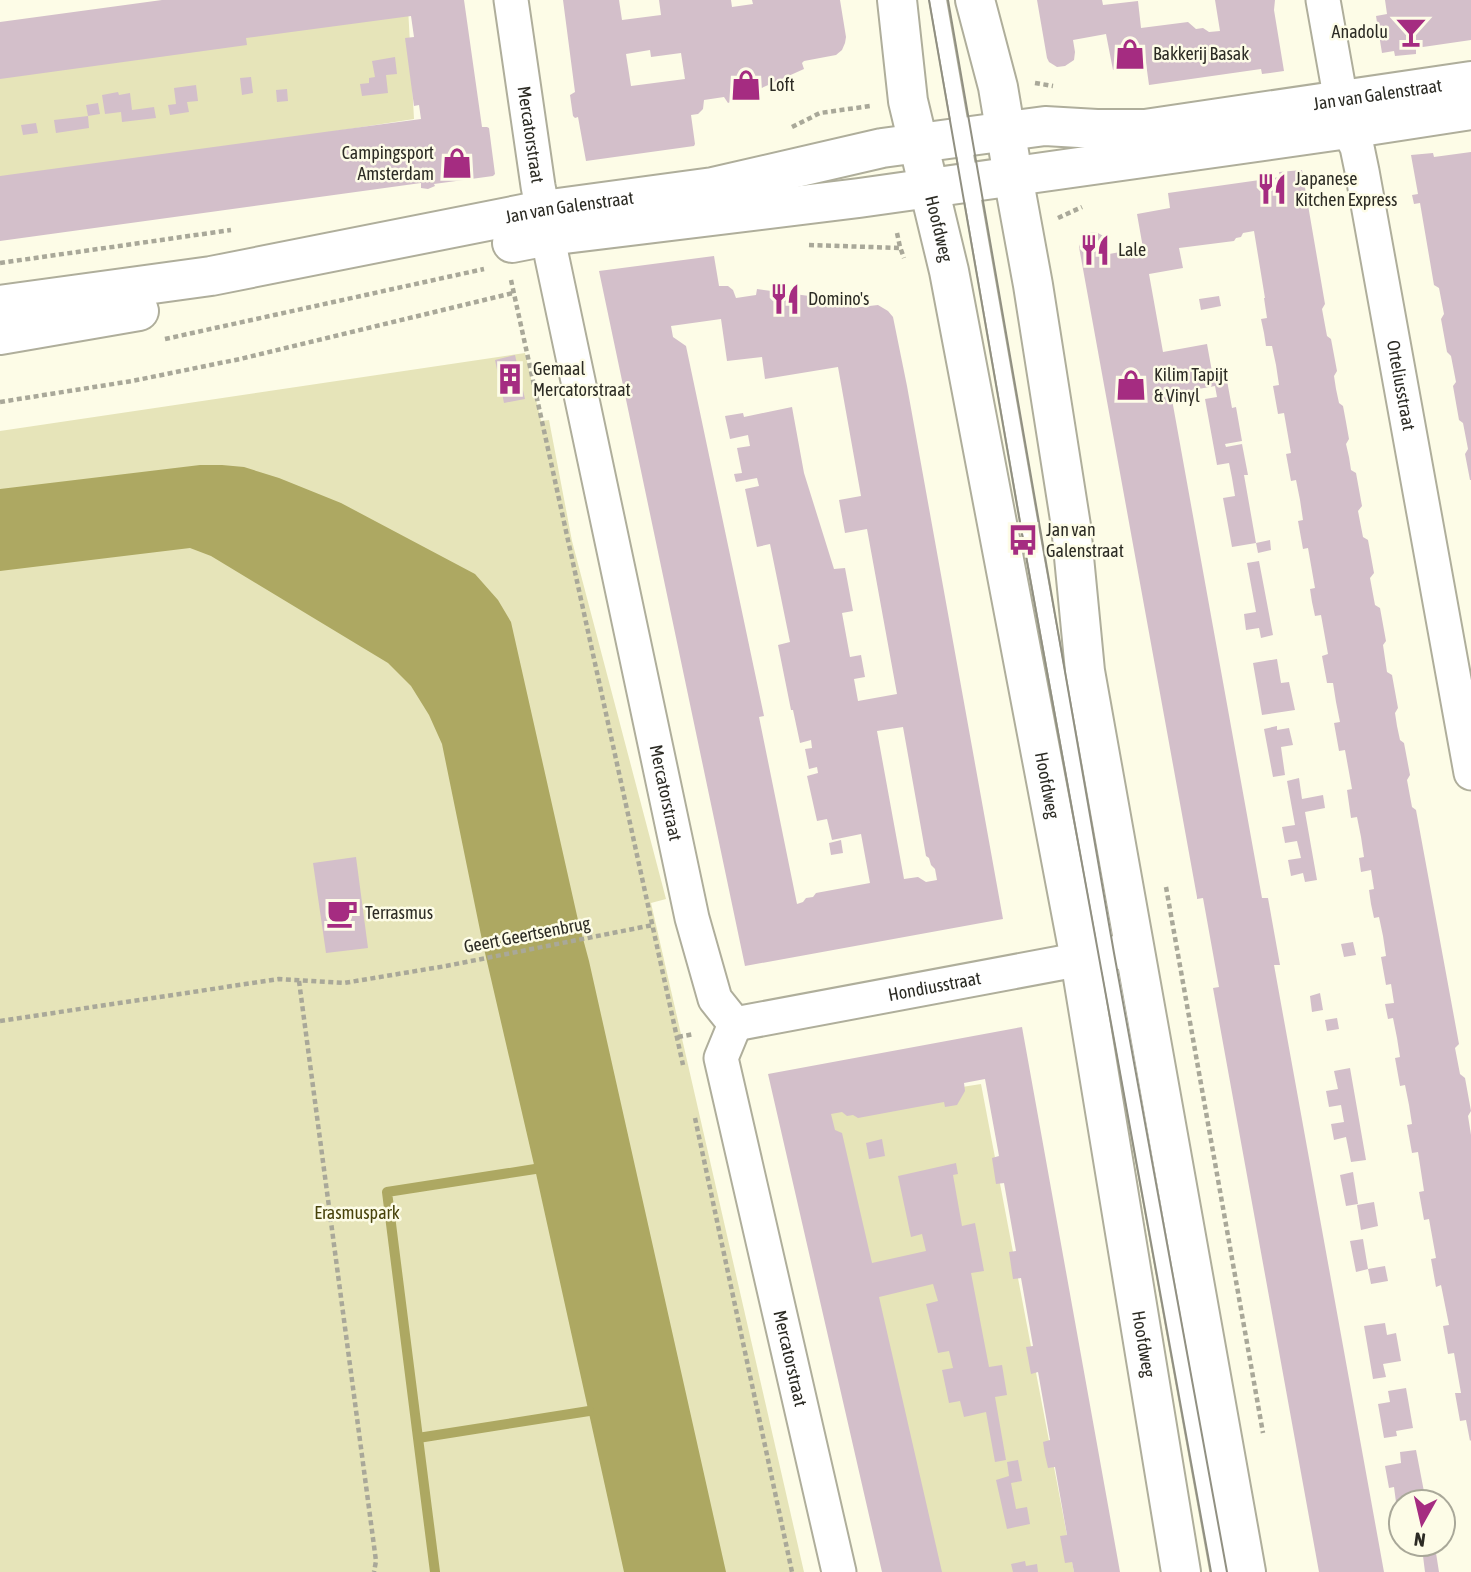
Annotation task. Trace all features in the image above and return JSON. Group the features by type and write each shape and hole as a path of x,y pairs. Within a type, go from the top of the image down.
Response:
{"street":[{"name":"Mercatorstraat","path":"511,0 547,235 692,918 715,999 734,1024 721,1058 839,1572"},
{"name":"Hoofdweg","path":"897,0 908,101 1107,954 1246,1572"},
{"name":"Hoofdweg","path":"975,0 999,87 1071,526 1107,954 1181,1572"},
{"name":"Orteliusstraat","path":"1324,0 1344,115 1357,147 1362,172 1471,773"},
{"name":"Jan van Galenstraat","path":"0,305 211,276 1013,176 1344,115 1471,81"},
{"name":"Jan van Galenstraat","path":"0,335 547,235 713,187 882,148 1045,126 1145,129 1344,115 1471,110"},
{"name":"Hondiusstraat","path":"734,1024 1107,954"}],"lane":[{"name":"Hoofdweg","path":"938,0 1219,1572"}],"path":[{"path":"1039,82 1045,126"},
{"path":"1051,170 1058,218 1051,225"},
{"path":"547,235 508,264 686,1077"},
{"path":"806,245 900,247"},
{"path":"156,341 494,267"},
{"path":"0,402 132,381 240,359 513,293"},
{"path":"1166,887 1264,1435"},
{"name":"Geert Geertsenbrug","path":"299,981 344,983 446,966 653,925"},
{"path":"0,1021 279,979 299,981 376,1561 374,1572"},
{"path":"695,1117 792,1572"}],"green space":[{"path":"408,7 414,119 0,183 0,60"},
{"name":"Erasmuspark","path":"525,353 541,421 549,420 572,541 666,899 651,903 804,1572 0,1572 0,431"},
{"path":"981,1084 1074,1572 933,1572 828,1108"}],"shaded area":[{"path":"200,465 244,467 341,503 475,574 498,600 511,622 726,1572 624,1572 482,940 442,744 429,715 411,686 388,663 211,556 190,548 0,571 0,489"}],"building":[{"path":"162,0 464,0 482,127 489,128 495,174 434,184 435,186 428,189 421,188 421,183 0,241 0,176 421,119 419,105 414,106 405,38 414,37 411,16 246,38 247,45 0,79 0,22"},
{"path":"563,0 619,0 622,20 661,15 659,0 731,0 732,7 753,4 752,0 840,0 846,37 842,50 836,55 804,61 804,69 728,103 724,97 704,100 703,109 698,114 691,115 694,146 586,161 578,117 573,116 570,95 575,92","holes":["650,50 651,57 681,53 685,79 631,86 626,54"]},
{"path":"1037,0 1102,0 1103,5 1138,1 1141,28 1188,22 1196,29 1203,28 1209,32 1220,31 1215,0 1275,0 1274,10 1284,71 1262,74 1261,69 1149,85 1146,63 1113,70 1106,34 1073,40 1074,60 1065,66 1057,67 1047,58"},
{"path":"1385,0 1471,0 1471,40 1416,48 1416,54 1395,56 1394,51 1382,53 1376,16 1387,14"},
{"path":"395,57 397,74 386,75 388,93 362,96 360,84 369,83 369,78 375,77 372,61"},
{"path":"251,77 253,93 242,95 240,78"},
{"path":"196,85 198,101 187,102 189,112 170,115 168,105 176,104 174,88"},
{"path":"287,89 288,101 277,102 276,90"},
{"path":"118,92 119,95 130,93 132,110 154,107 156,118 122,122 121,112 105,114 102,95"},
{"path":"98,103 100,114 88,116 86,105"},
{"path":"88,116 89,128 56,133 54,120"},
{"path":"36,123 38,133 23,135 21,125"},
{"path":"1471,152 1470,480 1465,454 1468,449 1453,386 1456,382 1441,319 1444,314 1439,288 1434,285 1420,203 1414,204 1412,195 1418,194 1411,155 1433,153 1434,157"},
{"path":"1302,170 1325,304 1322,309 1337,371 1334,376 1336,389 1346,422 1349,439 1346,444 1351,470 1356,473 1362,506 1358,511 1363,537 1368,540 1374,573 1370,578 1375,605 1380,608 1386,641 1383,645 1387,672 1392,675 1398,708 1395,713 1397,726 1400,740 1404,743 1410,775 1407,780 1412,807 1416,810 1459,1044 1455,1048 1460,1074 1465,1078 1471,1111 1468,1116 1471,1135 1470,1441 1466,1420 1460,1421 1455,1393 1461,1393 1454,1353 1448,1354 1443,1326 1449,1325 1441,1285 1436,1287 1431,1259 1436,1258 1429,1219 1424,1220 1419,1192 1424,1191 1418,1152 1412,1153 1407,1125 1412,1124 1409,1105 1405,1085 1400,1086 1395,1058 1400,1057 1397,1038 1393,1018 1388,1019 1385,1004 1394,1003 1391,984 1386,985 1381,957 1386,956 1379,917 1374,918 1371,904 1369,890 1374,889 1371,870 1361,872 1359,858 1364,857 1361,837 1357,817 1351,818 1347,790 1352,789 1345,750 1339,751 1334,723 1340,722 1333,683 1327,683 1322,656 1328,654 1321,615 1315,616 1312,602 1310,589 1315,588 1308,548 1303,549 1298,521 1303,520 1300,500 1296,480 1291,481 1286,454 1291,453 1284,413 1278,414 1273,386 1279,385 1276,365 1272,346 1266,346 1261,319 1267,318 1254,231 1243,233 1234,241 1179,248 1183,268 1149,274 1163,352 1207,344 1213,377 1226,375 1232,408 1236,407 1242,441 1225,444 1226,447 1242,444 1248,475 1244,475 1256,543 1232,547 1223,498 1235,496 1232,478 1229,463 1217,465 1205,399 1217,397 1215,386 1171,394 1262,898 1268,898 1280,965 1274,965 1384,1572 1319,1572 1213,988 1219,987 1203,898 1197,899 1079,247 1083,236 1092,232 1105,237 1109,254 1143,248 1137,214 1170,208 1168,193 1280,177 1279,172"},
{"path":"714,256 719,286 728,286 736,298 756,295 757,289 847,301 852,308 878,305 893,317 1003,919 745,966 599,271","holes":["721,319 727,361 762,357 765,379 838,367 861,496 839,500 845,533 867,529 897,694 858,701 854,679 865,677 861,655 850,657 842,613 853,611 845,568 834,569 804,473 792,407 744,417 743,413 725,416 730,439 748,435 750,446 737,448 742,473 734,474 736,482 757,478 759,486 745,489 757,547 770,544 790,642 778,645 791,710 800,743 811,740 812,748 805,749 809,769 817,767 818,773 807,776 817,821 827,819 832,840 861,834 870,883 816,893 797,904 759,717 764,716 686,346 673,337 671,326","903,727 926,856 935,869 937,880 926,882 918,877 904,879 877,731"]},
{"path":"1219,296 1221,306 1201,310 1199,299"},
{"name":"Gemaal Mercatorstraat","path":"515,355 525,399 504,403 495,360"},
{"path":"1270,540 1271,550 1258,553 1256,543"},
{"path":"1259,561 1273,635 1261,638 1259,628 1246,630 1244,614 1256,612 1247,563"},
{"path":"1277,659 1281,683 1289,682 1295,710 1262,715 1253,663"},
{"path":"1277,726 1277,730 1289,728 1293,745 1281,747 1285,775 1273,777 1264,729"},
{"path":"1299,778 1302,799 1323,795 1325,808 1305,812 1317,880 1305,882 1303,873 1291,876 1288,860 1301,858 1297,841 1285,843 1282,827 1295,825 1287,781"},
{"path":"841,840 843,853 831,855 829,843"},
{"path":"356,857 368,948 326,953 313,863"},
{"path":"1353,942 1356,955 1344,957 1341,944"},
{"path":"1320,993 1323,1010 1312,1012 1310,996"},
{"path":"1337,1018 1339,1029 1327,1031 1325,1020"},
{"path":"1022,1027 1120,1572 1074,1572 1072,1562 1065,1563 1060,1536 1067,1535 1055,1467 1048,1468 1045,1455 1043,1442 1050,1440 1038,1372 1031,1374 1026,1347 1033,1346 1021,1278 1013,1279 1009,1252 1016,1251 1004,1183 996,1184 992,1158 999,1156 985,1079 964,1083 965,1091 957,1105 945,1107 944,1102 858,1118 842,1112 831,1114 835,1130 842,1133 872,1263 926,1251 922,1234 911,1237 898,1176 956,1163 958,1174 953,1175 962,1226 975,1223 984,1271 971,1273 989,1367 1002,1365 1007,1395 995,1397 1006,1460 995,1462 986,1412 964,1417 960,1401 949,1403 942,1370 953,1368 949,1351 938,1353 926,1304 938,1301 933,1284 879,1297 942,1572 882,1572 768,1074"},
{"path":"1350,1068 1366,1160 1351,1162 1346,1137 1334,1140 1331,1124 1344,1122 1341,1105 1329,1107 1326,1091 1338,1089 1334,1071"},
{"path":"882,1139 885,1156 869,1159 866,1143"},
{"path":"1353,1172 1358,1204 1346,1206 1340,1175"},
{"path":"1374,1202 1378,1226 1361,1230 1357,1205"},
{"path":"1363,1239 1368,1269 1356,1272 1350,1241"},
{"path":"1385,1266 1388,1281 1371,1284 1368,1269"},
{"path":"1385,1323 1387,1335 1396,1333 1401,1361 1383,1364 1386,1377 1373,1379 1364,1326"},
{"path":"1406,1388 1413,1428 1396,1431 1397,1436 1384,1438 1378,1404 1390,1402 1388,1391"},
{"path":"1416,1450 1423,1488 1389,1488 1385,1466 1401,1463 1400,1452"},
{"path":"1018,1460 1022,1481 1011,1483 1016,1509 1027,1507 1030,1524 1007,1529 996,1480 1009,1476 1007,1462"},
{"path":"1423,1558 1437,1558 1439,1572 1425,1572"},
{"path":"1025,1561 1026,1566 1037,1564 1038,1572 1013,1572 1011,1564"}],"waterway":[{"path":"418,1438 387,1192 535,1169"},
{"path":"435,1572 418,1438 589,1411"}],"tram line":[{"path":"929,0 1023,540 1211,1572"},
{"path":"948,0 1114,953 1227,1572"}],"place":[{"name":"Anadolu","path":"1411,32"},
{"name":"Bakkerij Basak","path":"1130,54"},
{"name":"Loft","path":"746,85"},
{"name":"Campingsport Amsterdam","path":"457,163"},
{"name":"Japanese Kitchen Express","path":"1272,189"},
{"name":"Lale","path":"1095,250"},
{"name":"Domino's","path":"785,299"},
{"name":"Gemaal Mercatorstraat","path":"510,379"},
{"name":"Kilim Tapijt & Vinyl","path":"1131,385"},
{"name":"Jan van Galenstraat","path":"1023,540"},
{"name":"Terrasmus","path":"342,913"}]}
